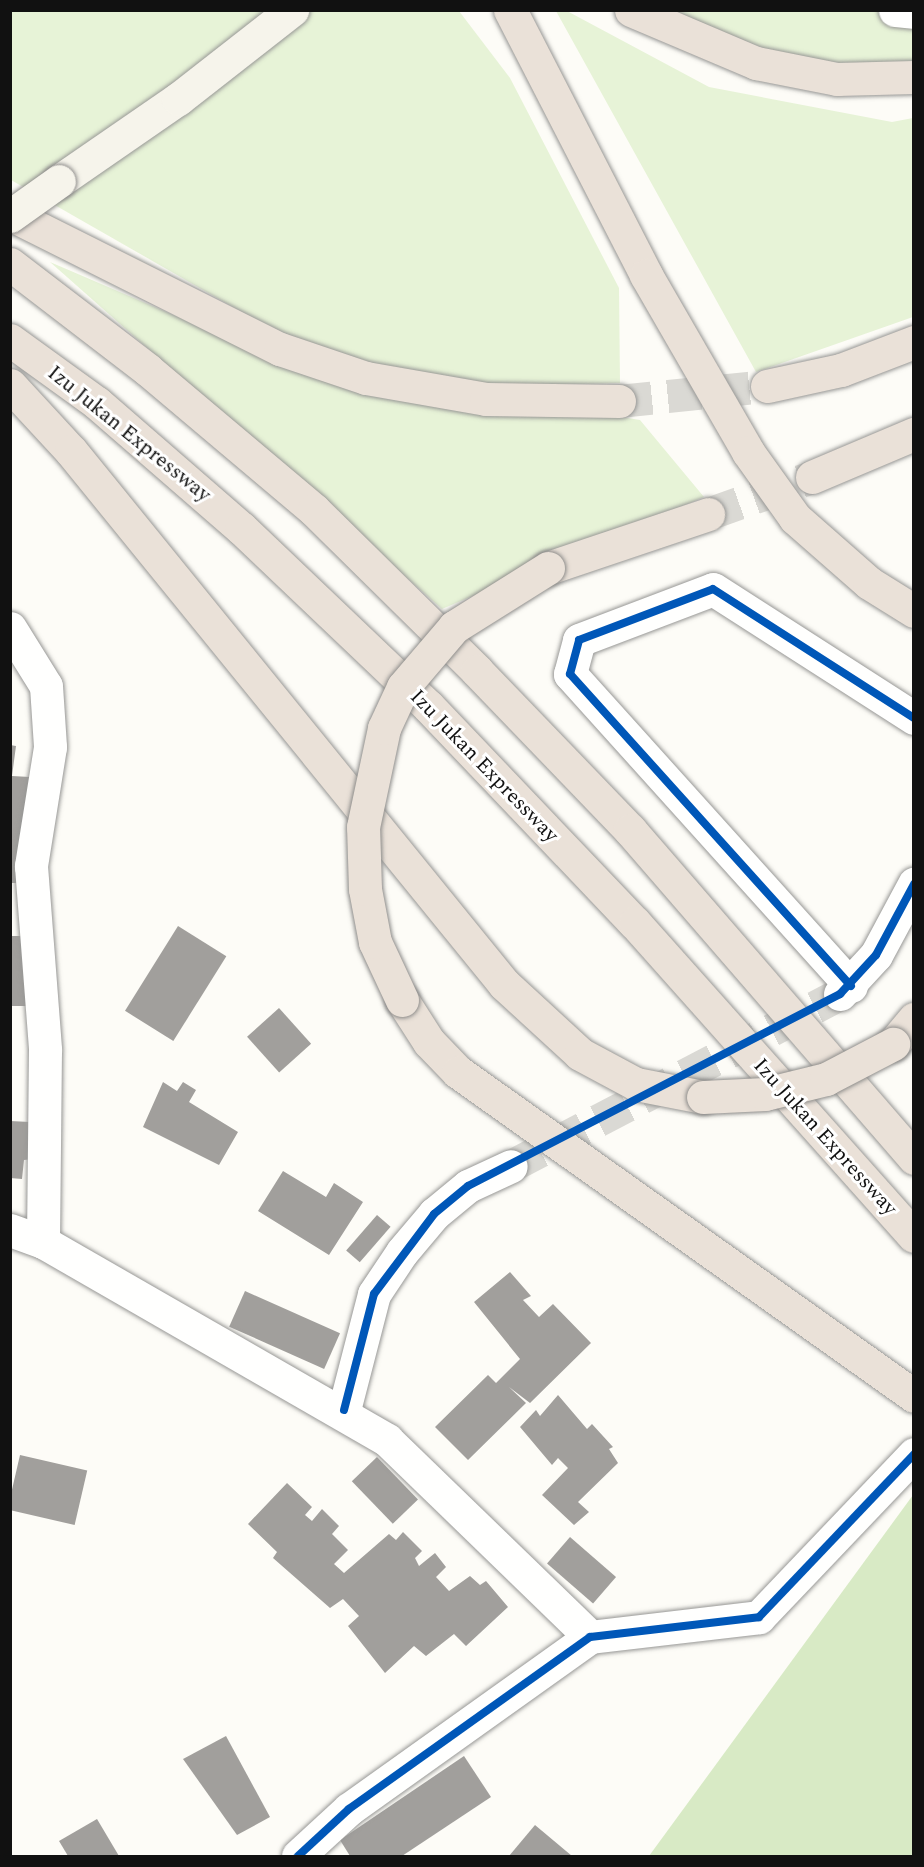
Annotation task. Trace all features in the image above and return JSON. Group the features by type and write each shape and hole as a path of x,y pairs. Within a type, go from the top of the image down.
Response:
{"highway":[{"path":"510,10 646,275 748,452 795,518 869,583 914,610"},
{"path":"632,10 756,63 837,79 914,77"},
{"path":"10,215 280,349 366,378 486,399 619,401"},
{"path":"10,264 148,370 314,510 461,655 630,830 914,1158"},
{"name":"Izu Jukan Expressway","path":"10,340 97,403 241,528 428,706 635,923 914,1236"},
{"path":"767,386 841,370 914,342"},
{"path":"10,386 71,451 504,984 580,1053 636,1084 703,1097 765,1094 826,1079 893,1044 914,1019"},
{"path":"812,477 914,435"},
{"path":"708,514 548,568 454,627 403,687 384,728 363,827 365,889 375,942 402,1000 429,1042 458,1072 907,1391"}],"street":[{"path":"10,215 178,99 292,10"},
{"path":"895,10 914,12"},
{"path":"914,718 714,589 579,640 570,674 846,990 876,955 914,884"},
{"path":"10,628 46,686 50,747 31,866 45,1050 43,1242"},
{"path":"344,1410 374,1294 402,1252 434,1214 468,1186 511,1166"},
{"path":"10,1230 43,1242 344,1410 387,1440 590,1637"},
{"path":"298,1857 349,1809 590,1637 759,1617 914,1454"}],"green space":[{"path":"11,11 459,11 510,78 619,288 620,383 510,386 343,370 11,180"},
{"path":"556,11 567,11 709,87 892,122 913,118 913,317 756,372"},
{"path":"671,11 913,11 913,65 879,69 777,54"},
{"path":"50,262 285,363 640,420 704,497 442,609"},
{"path":"913,1495 913,1856 649,1856"}],"building":[{"path":"10,745 16,746 12,776 30,777 17,883 10,883"},
{"path":"178,926 226,956 173,1041 125,1011"},
{"path":"10,936 28,936 28,1006 10,1006"},
{"path":"279,1008 311,1044 279,1072 247,1037"},
{"path":"163,1082 177,1091 183,1082 196,1090 189,1102 238,1132 219,1165 143,1127"},
{"path":"10,1121 30,1122 33,1159 24,1160 22,1179 10,1178"},
{"path":"283,1171 326,1197 334,1183 363,1202 329,1255 258,1211"},
{"path":"377,1215 391,1227 360,1262 346,1250"},
{"path":"510,1272 531,1296 523,1300 539,1317 553,1304 591,1343 530,1403 509,1387 526,1403 468,1460 435,1427 488,1375 496,1383 520,1359 474,1302"},
{"path":"245,1291 340,1333 324,1369 229,1327"},
{"path":"558,1395 587,1429 592,1424 613,1447 609,1449 618,1463 578,1502 589,1512 574,1525 542,1495 568,1468 558,1458 552,1465 520,1427 536,1410 540,1416"},
{"path":"20,1455 87,1471 75,1525 10,1510 10,1498"},
{"path":"377,1457 418,1499 393,1524 352,1481"},
{"path":"287,1483 312,1507 305,1515 312,1521 322,1509 339,1526 332,1534 348,1550 334,1564 344,1573 389,1534 396,1540 403,1532 422,1551 415,1558 419,1566 435,1553 446,1567 436,1577 449,1591 470,1576 480,1585 486,1581 508,1607 466,1646 454,1634 426,1656 414,1646 385,1673 348,1626 359,1616 343,1599 330,1608 273,1558 277,1552 248,1524"},
{"path":"570,1537 616,1577 593,1603 547,1563"},
{"path":"226,1736 270,1817 237,1835 183,1759"},
{"path":"464,1756 491,1797 402,1856 350,1856 340,1840"},
{"path":"97,1819 119,1856 68,1856 59,1841"},
{"path":"535,1825 572,1856 509,1856"}],"tunnel":[{"path":"619,401 767,386"},
{"path":"708,514 812,477"},
{"path":"511,1166 840,994"}],"cycle path":[{"path":"851,986 570,674 579,640 713,589 914,718"},
{"path":"344,1410 374,1294 434,1214 468,1186 840,994 876,955 914,884"},
{"path":"298,1856 349,1809 590,1637 759,1617 914,1454"}]}
